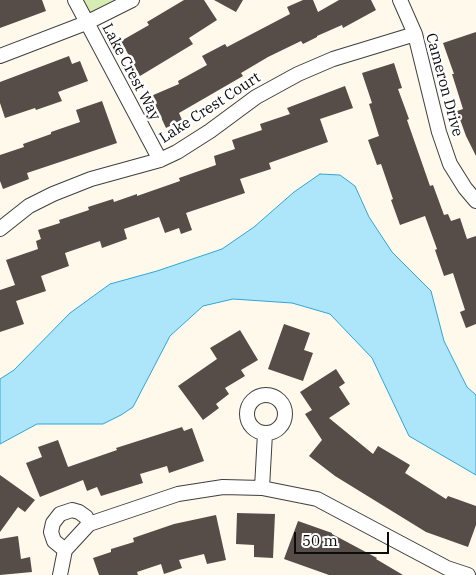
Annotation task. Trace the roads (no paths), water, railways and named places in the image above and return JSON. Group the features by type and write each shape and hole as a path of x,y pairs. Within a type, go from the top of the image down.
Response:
{"street":[{"name":"Lake Crest Way","path":"75,0 160,160"},
{"path":"0,56 86,23 132,0"},
{"name":"Cameron Drive","path":"400,0 415,34 428,80 439,132 450,164 465,188 476,201"},
{"name":"Lake Crest Court","path":"0,229 29,206 53,194 92,179 160,160 191,144 240,106 285,80 332,59 415,34"},
{"path":"262,488 266,433"},
{"path":"60,575 64,550 89,524 178,494 223,487 262,488 317,499 447,568 468,575"},
{"path":"64,550 54,541 50,532 53,523 60,514 72,510 80,512 86,517 89,524"}],"water":[{"path":"320,174 340,175 355,186 369,217 392,252 431,291 444,341 467,387 476,395 476,475 409,436 372,358 330,314 292,303 233,299 203,306 170,336 133,407 121,415 103,424 37,424 0,444 0,379 14,370 70,313 110,284 157,271 222,249 254,227 294,192"}]}
